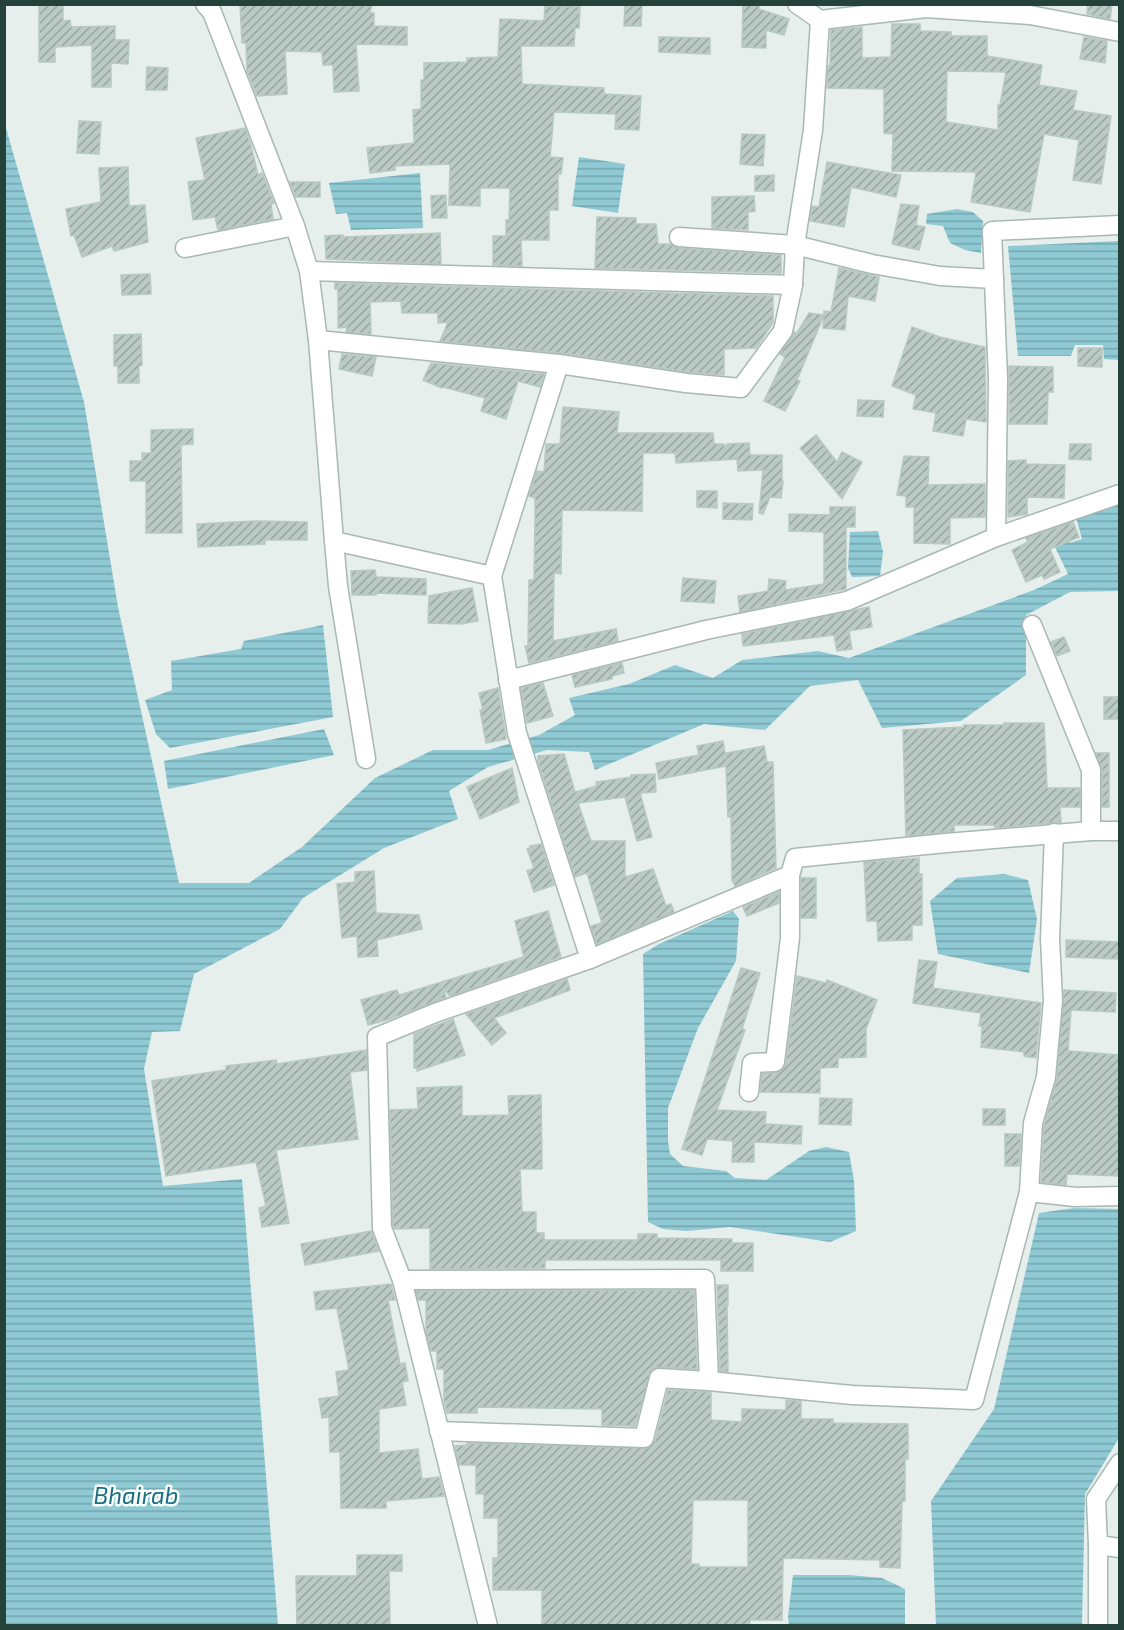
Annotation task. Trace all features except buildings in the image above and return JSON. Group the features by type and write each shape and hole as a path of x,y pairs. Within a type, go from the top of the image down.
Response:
{"street":[{"path":"205,4 212,12 295,226 309,271 318,340 338,586 366,759"},
{"path":"797,4 820,20 926,8 1030,15 1119,32"},
{"path":"318,340 560,363 686,383 741,388 783,331 793,285 795,245 813,130 820,20"},
{"path":"996,537 998,379 992,231 1119,225"},
{"path":"185,248 295,226"},
{"path":"679,237 795,245 872,264 940,276 994,279"},
{"path":"309,271 793,285"},
{"path":"560,363 492,576 517,733 591,959"},
{"path":"508,680 706,630 847,601 996,537 1119,494"},
{"path":"334,541 492,576"},
{"path":"1032,625 1091,770 1090,831"},
{"path":"749,1092 752,1063 775,1062 790,938 790,875 795,858 1054,833 1119,831"},
{"path":"439,1431 644,1437 659,1378 852,1395 974,1400 1029,1192 1033,1123 1046,1077 1052,1025 1050,939 1054,833"},
{"path":"488,1626 402,1280 382,1228 377,1037 435,1013 591,959 790,875"},
{"path":"1029,1192 1075,1197 1119,1196"},
{"path":"402,1280 705,1279 709,1381"},
{"path":"1098,1626 1096,1499 1119,1463"},
{"path":"1098,1545 1119,1548"}],"water":[{"name":"Bhairab","path":"4,121 84,402 118,607 179,883 249,883 302,847 375,778 433,750 488,750 539,735 575,715 569,698 629,684 675,665 713,678 742,660 818,651 849,658 1034,590 1068,574 1053,543 1068,537 1070,543 1082,539 1076,517 1119,503 1119,593 1118,591 1070,592 1026,615 1026,675 961,721 882,728 858,680 810,686 765,730 704,724 595,770 589,752 547,750 488,767 449,791 458,819 384,848 303,898 280,929 194,974 180,1031 152,1032 144,1069 163,1186 242,1179 278,1625 5,1625"},
{"path":"579,157 625,164 618,213 572,206"},
{"path":"420,173 423,228 351,230 347,213 336,214 329,183"},
{"path":"957,209 973,212 983,221 981,253 965,250 950,243 943,226 926,224 927,214"},
{"path":"1119,241 1119,360 1104,359 1103,345 1075,345 1071,356 1018,356 1008,246"},
{"path":"878,531 883,552 880,576 852,577 848,568 850,532"},
{"path":"323,625 333,717 170,748 156,734 145,700 172,690 171,661 241,649 244,641"},
{"path":"324,729 334,755 168,789 164,761"},
{"path":"1004,874 1028,880 1037,919 1029,973 938,954 930,901 957,878"},
{"path":"733,911 739,919 736,961 698,1028 668,1108 670,1154 683,1166 726,1171 735,1178 766,1180 809,1151 826,1147 849,1152 854,1181 856,1231 830,1242 730,1227 686,1231 663,1229 648,1222 643,954 659,944"},
{"path":"1075,1208 1120,1209 1119,1438 1085,1494 1082,1625 936,1625 931,1501 994,1409 1039,1213"},
{"path":"793,1575 849,1575 882,1578 905,1589 905,1625 789,1625"}]}
